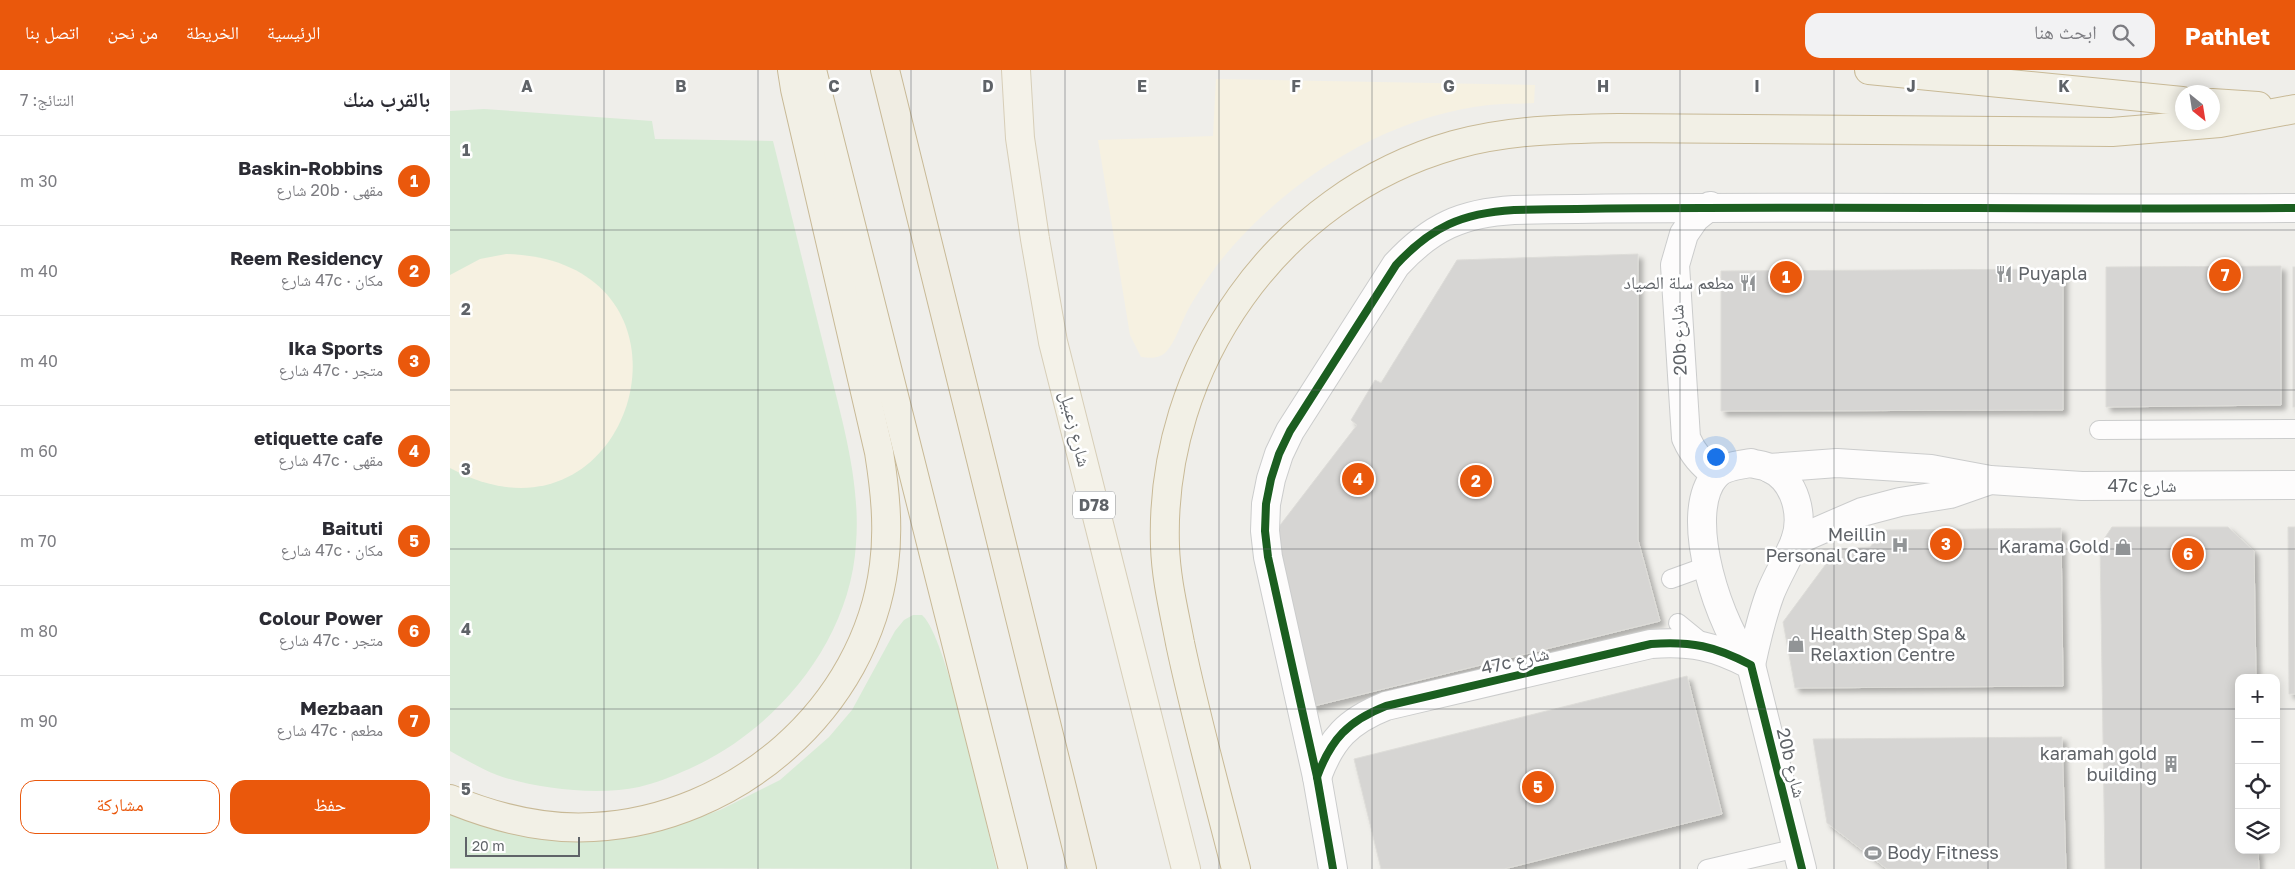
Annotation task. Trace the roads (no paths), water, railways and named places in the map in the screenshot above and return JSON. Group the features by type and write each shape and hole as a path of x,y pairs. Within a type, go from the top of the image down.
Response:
{"highway":[{"path":"450,799 480,811 517,822 555,827 593,828 650,819 705,801 754,772 799,735 824,706 846,674 862,640 875,604 884,566 887,528 885,490 879,452 796,98 792,70"},
{"path":"812,70 1014,869"},
{"path":"885,70 1082,869"},
{"path":"1869,70 2175,100"},
{"path":"2220,104 2295,109"},
{"path":"1236,869 1187,677 1169,587 1165,548 1168,480 1178,424 1194,379 1214,337 1238,299 1266,263 1297,232 1332,204 1370,180 1411,160 1453,145 1497,135 1541,130 1618,128 2112,132 2220,123 2295,109"}],"main road":[{"name":"شارع زعبيل","path":"1016,70 1020,138 1053,342 1186,869"}],"street":[{"path":"1333,869 1317,777 1268,557 1265,530 1266,504 1271,479 1290,431 1396,265 1415,245 1436,230 1461,218 1487,211 1710,206 2074,210 2295,208"},
{"name":"20b شارع","path":"1710,206 1695,218 1684,234 1675,265 1686,438 1697,458 1716,475"},
{"name":"47c شارع","path":"1716,475 1732,466 1750,464 1769,468 1837,463 1931,469 1990,480 2082,486 2295,485"},
{"path":"1751,664 1771,592 1795,541 1799,523 1797,505 1791,488 1782,476 1769,468"},
{"path":"1716,475 1708,490 1703,513 1702,540 1707,566 1731,634 1751,664"},
{"name":"47c شارع","path":"1795,541 1862,512 1900,502 1950,494 1990,480"},
{"name":"47c شارع","path":"1317,777 1324,758 1334,740 1350,725 1367,714 1386,706 1651,644 1679,642 1706,646 1751,664"},
{"name":"20b شارع","path":"1751,664 1800,859"}],"lane":[{"path":"2099,430 2295,429"},
{"path":"1672,579 1707,566"},
{"path":"1678,623 1706,646"},
{"path":"1707,869 1800,859"}],"place":[{"name":"Puyapla","path":"2004,274"},
{"name":"Mezbaan","path":"2225,275"},
{"name":"Baskin-Robbins","path":"1786,277"},
{"name":"مطعم سلة الصياد","path":"1748,283"},
{"name":"etiquette cafe","path":"1358,479"},
{"name":"Reem Residency","path":"1476,481"},
{"name":"Ika Sports","path":"1946,544"},
{"name":"Meillin Personal Care","path":"1900,545"},
{"name":"Karama Gold","path":"2123,547"},
{"name":"Colour Power","path":"2188,554"},
{"name":"Health Step Spa & Relaxtion Centre","path":"1796,644"},
{"name":"karamah gold building","path":"2171,764"},
{"name":"Baituti","path":"1538,787"},
{"name":"Body Fitness","path":"1873,853"}]}
